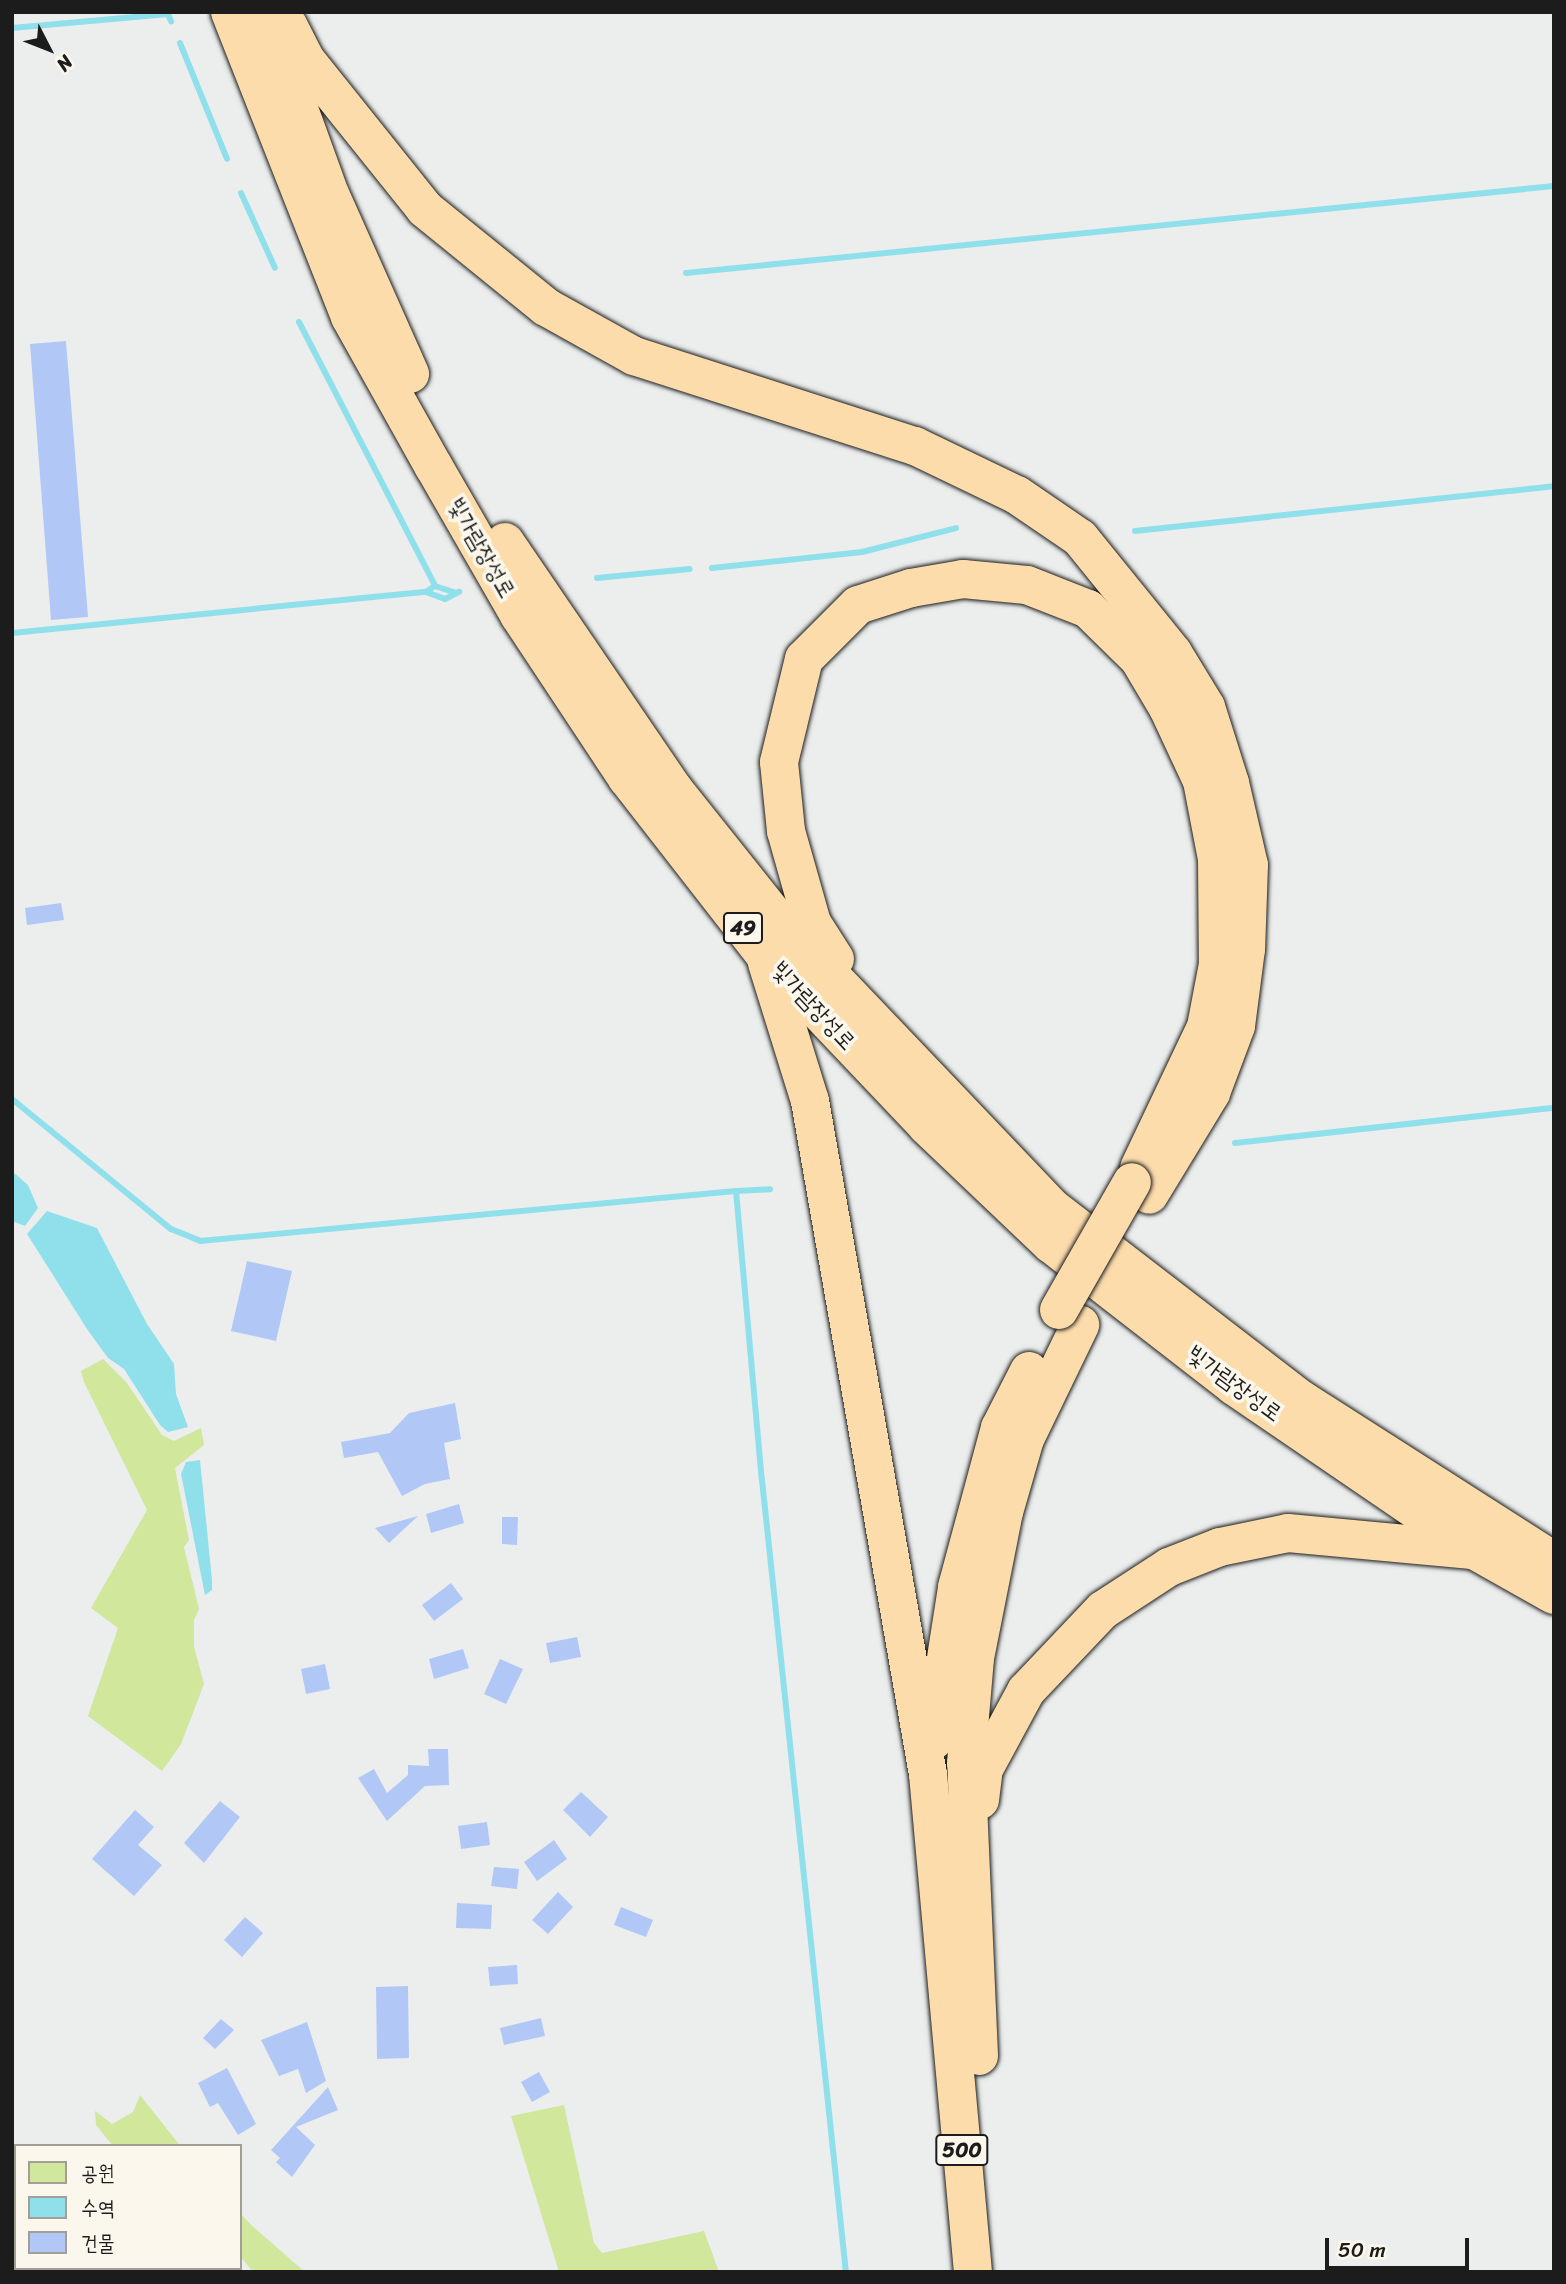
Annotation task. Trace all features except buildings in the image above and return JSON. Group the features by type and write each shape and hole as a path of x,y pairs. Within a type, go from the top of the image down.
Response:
{"highway":[{"name":"빛가람장성로","path":"230,12 351,317 427,455 519,615 626,778 764,954 927,1126 1051,1244 1234,1386 1474,1550 1554,1595"},
{"name":"빛가람장성로","path":"264,12 330,194 398,353 500,535 675,791 777,919 924,1078 1051,1207 1177,1308 1302,1400 1554,1562"},
{"path":"282,12 305,59 425,209 546,307 635,356 915,446 1017,495 1080,538 1173,653 1206,707 1249,865 1246,948 1236,1026 1211,1093 1140,1189"},
{"path":"924,1078 851,985 812,923 786,831 779,762 790,705 804,659 858,605 911,588 963,579 1027,585 1088,609 1139,659 1168,708 1202,781 1217,859 1218,964 1206,1027 1140,1189 1070,1318 1000,1428 957,1587 928,1774"},
{"path":"764,954 810,1101 928,1774 964,2029"},
{"path":"964,2029 969,1868 966,1763 975,1658 1004,1512 1025,1439 1070,1318"},
{"path":"969,1868 984,1769 1026,1691 1104,1610 1169,1567 1220,1547 1288,1533 1474,1550"},
{"name":"500","path":"964,2029 984,2121 998,2272"},
{"name":"500","path":"964,2029 973,2272"}],"green space":[{"path":"103,1359 127,1383 162,1435 174,1441 201,1428 204,1445 175,1468 189,1540 184,1547 199,1609 194,1620 194,1647 204,1684 181,1744 162,1771 88,1716 118,1628 91,1608 147,1510 84,1382 81,1371"},
{"path":"140,2095 178,2144 111,2144 96,2125 95,2111 112,2124 133,2112"},
{"path":"564,2105 594,2243 602,2253 704,2231 719,2272 559,2272 511,2116"},
{"path":"242,2215 305,2272 253,2272 242,2258"}],"water":[{"path":"12,1171 28,1185 38,1208 25,1226 12,1221"},
{"path":"47,1211 97,1228 147,1324 174,1364 176,1394 188,1427 168,1432 160,1425 124,1369 108,1358 87,1329 27,1234"},
{"path":"200,1460 212,1580 212,1590 205,1595 181,1474 186,1462"}],"waterway":[{"path":"12,28 168,14 171,21"},
{"path":"180,43 227,159"},
{"path":"686,273 1554,186"},
{"path":"241,193 275,268"},
{"path":"299,322 435,586"},
{"path":"1135,531 1554,486"},
{"path":"712,568 862,552 956,528"},
{"path":"597,578 690,569"},
{"path":"426,592 435,586 456,593"},
{"path":"12,633 426,592 445,599 459,592"},
{"path":"12,1099 171,1229 200,1241 736,1191 762,1480 846,2272"},
{"path":"1235,1143 1554,1108"},
{"path":"736,1191 770,1189"}]}
